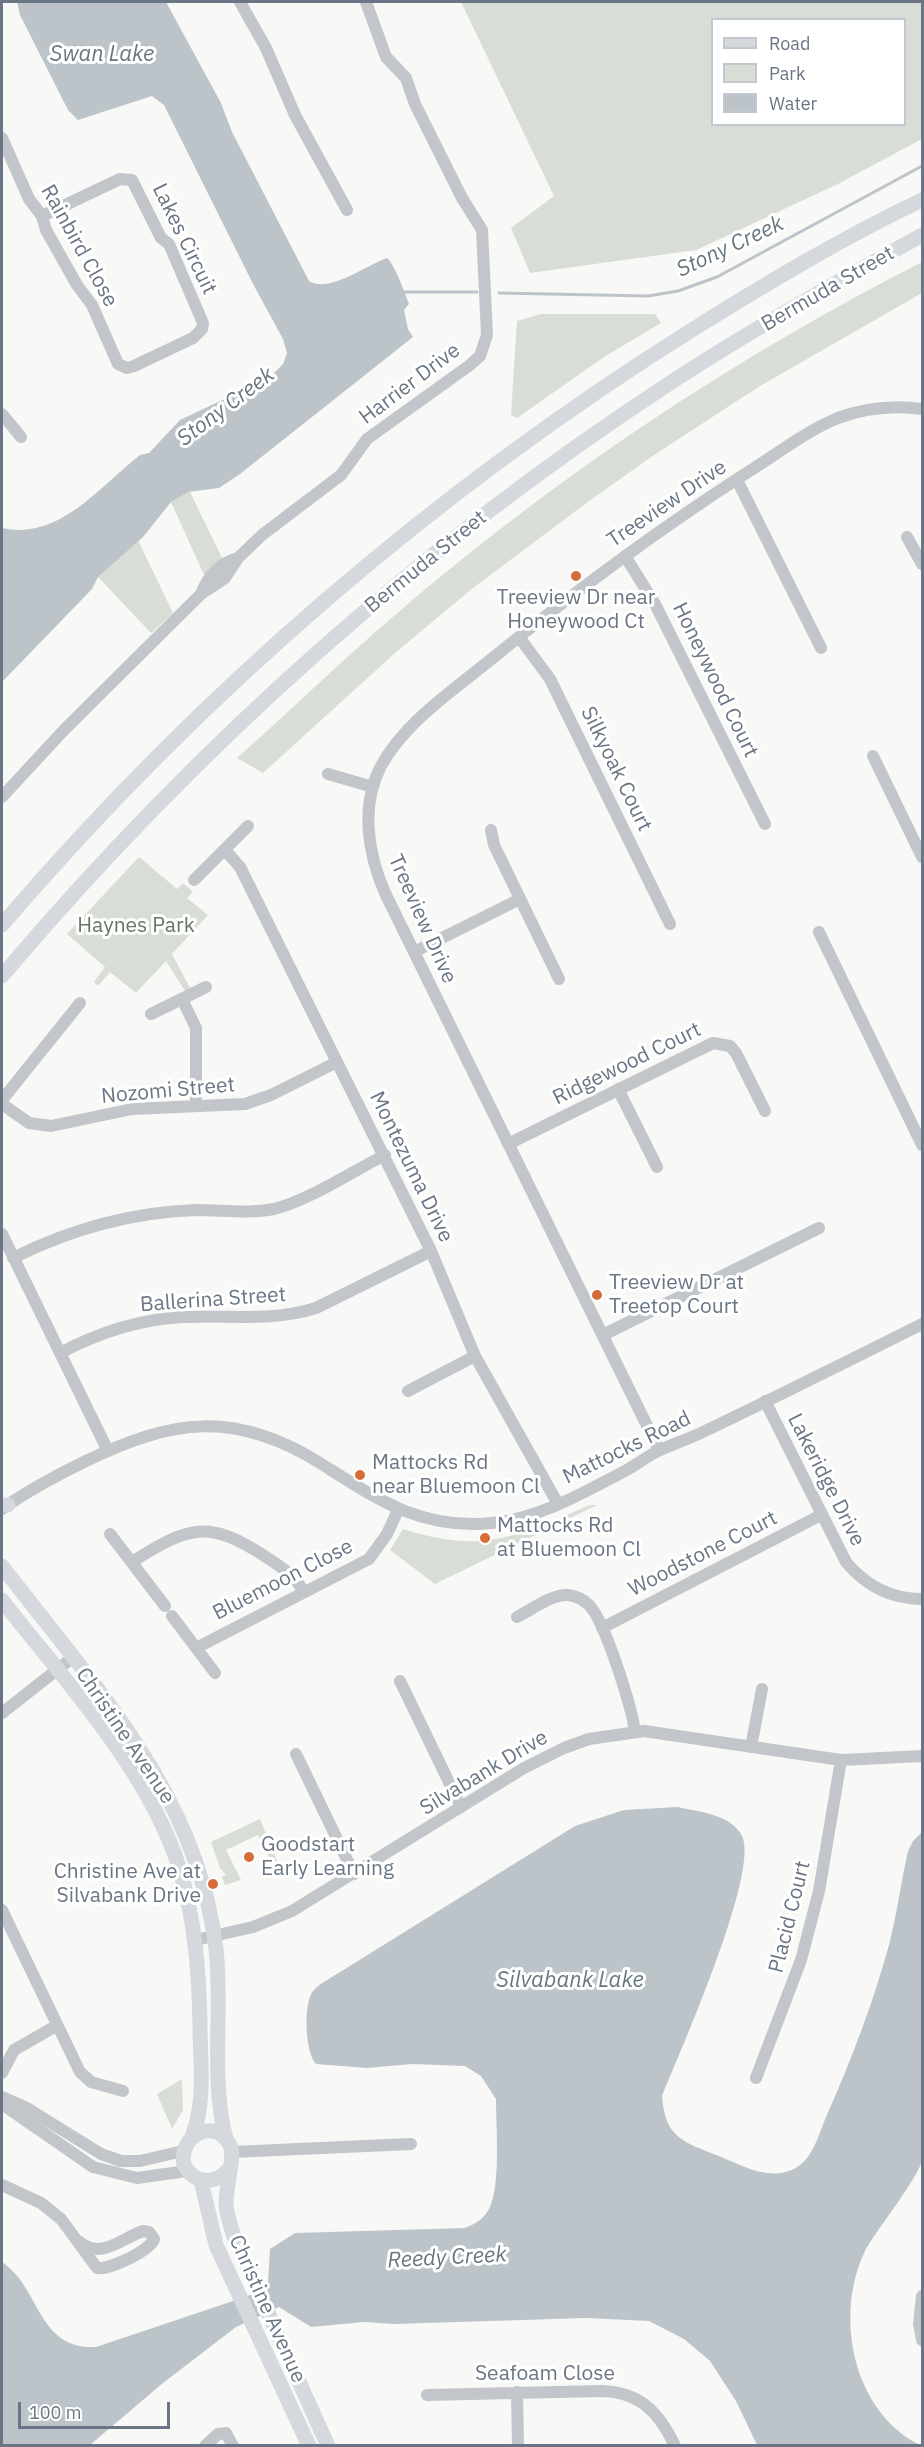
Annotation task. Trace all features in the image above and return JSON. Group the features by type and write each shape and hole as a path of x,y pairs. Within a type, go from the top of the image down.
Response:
{"main road":[{"name":"Bermuda Street","path":"2,926 100,816 196,718 309,615 439,507 560,417 666,346 791,270 922,200"},
{"name":"Bermuda Street","path":"2,976 93,872 218,744 302,666 437,551 526,482 669,383 793,307 922,235"},
{"name":"Christine Avenue","path":"2,1566 137,1746 166,1790 186,1833 203,1883 214,1936 218,1977 221,2119 229,2145"},
{"name":"Christine Avenue","path":"2,1600 122,1757 151,1803 171,1844 188,1900 196,1940 201,2110 192,2137"},
{"path":"2,1605 15,1617"},
{"path":"122,1757 137,1746"},
{"path":"211,2131 229,2145 230,2168 218,2179 201,2180 187,2171 183,2151 192,2137 211,2131"},
{"name":"Christine Avenue","path":"230,2168 226,2182 226,2206 234,2237 253,2284 328,2445"},
{"name":"Christine Avenue","path":"201,2180 216,2245 309,2445"}],"street":[{"path":"240,2 266,48 295,115 347,210"},
{"name":"Harrier Drive","path":"2,797 64,730 201,594 206,583 217,570 238,558 262,535 341,475 367,439 470,365 482,350 487,335 488,318 482,230 462,198 415,104 406,78 386,57 366,2"},
{"name":"Rainbird Close","path":"2,138 29,199 42,216 46,230 77,285 92,305 115,359 127,368"},
{"name":"Lakes Circuit","path":"42,216 120,179 132,180 161,238 169,244 203,323 202,329 193,338 127,368"},
{"name":"Treeview Drive","path":"659,1450 374,868 369,844 369,823 374,787 389,752 405,733 519,637 625,556 737,480 837,418 876,408 922,409"},
{"path":"2,414 21,437"},
{"path":"737,480 821,648"},
{"path":"907,537 922,564"},
{"name":"Honeywood Court","path":"625,556 656,604 765,825"},
{"name":"Silkyoak Court","path":"519,637 550,679 670,924"},
{"path":"873,756 922,857"},
{"path":"328,774 374,787"},
{"path":"194,880 248,826"},
{"path":"491,830 494,845 559,980"},
{"name":"Montezuma Drive","path":"225,850 240,867 385,1155 431,1251 475,1356 558,1504"},
{"path":"414,952 520,899"},
{"path":"819,932 922,1145"},
{"path":"151,1014 206,987"},
{"path":"182,999 196,1028 196,1104"},
{"path":"2,1102 80,1003"},
{"name":"Ridgewood Court","path":"508,1144 718,1042 730,1046 736,1053 765,1111"},
{"name":"Nozomi Street","path":"2,1102 22,1119 43,1126 132,1109 196,1104 231,1105 257,1101 337,1062"},
{"path":"618,1089 657,1167"},
{"path":"13,1258 64,1234 132,1216 198,1210 247,1212 278,1208 385,1155"},
{"path":"603,1335 819,1228"},
{"path":"2,1234 108,1450"},
{"name":"Ballerina Street","path":"60,1353 95,1337 153,1320 190,1317 265,1318 299,1313 316,1308 431,1251"},
{"name":"Mattocks Road","path":"4,1506 108,1450 160,1431 199,1426 236,1428 293,1447 365,1494 399,1510 433,1520 471,1524 509,1521 558,1504 622,1473 659,1450 922,1324"},
{"path":"408,1391 475,1356"},
{"name":"Lakeridge Drive","path":"765,1401 839,1552 861,1578 896,1596 922,1599"},
{"name":"Bluemoon Close","path":"196,1648 369,1559 399,1510"},
{"name":"Woodstone Court","path":"602,1628 821,1515"},
{"path":"132,1562 187,1532 220,1532 236,1538 289,1572 303,1591"},
{"path":"110,1534 215,1673"},
{"path":"517,1617 567,1595 589,1604 602,1628 628,1696 635,1732"},
{"path":"2,1713 72,1658"},
{"path":"400,1682 461,1807"},
{"path":"751,1747 762,1689"},
{"name":"Silvabank Drive","path":"196,1940 265,1923 292,1911 524,1768 564,1748 589,1739 635,1732 672,1733 842,1760 922,1756"},
{"path":"296,1754 354,1874"},
{"name":"Placid Court","path":"756,2078 792,1989 804,1949 819,1891 842,1760"},
{"path":"2,1910 80,2072 91,2082 123,2091"},
{"path":"2,2073 15,2050 56,2026"},
{"path":"2,2097 27,2108 101,2154 121,2161 140,2161 183,2151"},
{"path":"2,2104 93,2167 137,2178 187,2171"},
{"path":"229,2145 411,2144"},
{"path":"2,2185 46,2207 61,2219 81,2244 93,2266 101,2269 146,2250 154,2239 149,2232 143,2231 100,2250 86,2248 81,2244"},
{"path":"922,2296 919,2324 922,2340"},
{"path":"517,2392 518,2445"},
{"name":"Seafoam Close","path":"427,2395 517,2392 625,2393 644,2403 658,2415 675,2445"},
{"path":"205,2445 218,2434 226,2433 233,2445"}],"green space":[{"path":"461,2 922,2 922,139 838,184 696,250 530,273 511,228 554,196"},
{"path":"922,262 922,293 760,386 654,455 585,504 473,588 395,653 263,773 237,758 395,615 518,515 582,468 715,379 852,299"},
{"path":"541,314 655,314 661,323 604,357 517,418 511,415 517,321"},
{"path":"190,492 223,560 205,577 171,502"},
{"path":"138,540 173,613 151,633 98,577"},
{"name":"Haynes Park","path":"139,857 177,889 183,883 193,892 187,898 208,915 172,954 190,988 185,991 166,961 136,993 110,972 98,986 94,982 105,967 67,934"},
{"path":"590,1505 597,1505 435,1584 390,1550 403,1529 456,1541 479,1541 520,1533"},
{"path":"260,1819 277,1861 272,1863 258,1835 226,1850 241,1880 225,1885 222,1877 226,1875 220,1868 211,1842"},
{"path":"182,2079 183,2110 172,2129 157,2094"}],"water":[{"name":"Swan Lake","path":"17,2 166,2 221,103 232,132 309,281 326,284 337,281 387,258 396,272 409,304 404,310 408,329 413,337 240,474 219,488 188,492 171,502 143,537 98,577 92,589 2,682 2,528 23,530 60,519 94,495 140,455 149,453 180,420 269,378 283,364 287,353 283,339 253,284 164,105 152,96 78,120 68,110 20,15"},
{"name":"Silvabank Lake","path":"678,1807 714,1815 730,1823 742,1836 744,1856 739,1886 715,1964 662,2096 664,2110 672,2130 686,2142 760,2172 790,2171 805,2161 816,2142 853,2053 876,1988 892,1933 908,1851 913,1841 922,1832 922,2159 907,2189 865,2251 856,2276 851,2304 851,2332 855,2359 865,2386 878,2409 897,2430 920,2445 757,2445 736,2401 710,2361 684,2339 649,2321 586,2318 394,2324 364,2322 311,2327 279,2307 236,2327 163,2383 90,2445 2,2445 2,2262 15,2273 51,2328 62,2339 77,2345 96,2347 248,2296 268,2283 270,2249 295,2233 464,2228 481,2219 487,2213 493,2199 497,2156 496,2099 481,2076 465,2066 412,2064 367,2068 316,2064 309,2050 307,2028 310,1997 313,1991 324,1982 575,1826 624,1810"}],"waterway":[{"name":"Stony Creek","path":"499,293 648,296 678,291 717,277 922,166"},
{"name":"Stony Creek","path":"402,294 405,292 477,292"}],"place":[{"name":"Treeview Dr near Honeywood Ct","path":"576,576"},
{"name":"Treeview Dr at Treetop Court","path":"597,1295"},
{"name":"Mattocks Rd near Bluemoon Cl","path":"360,1475"},
{"name":"Mattocks Rd at Bluemoon Cl","path":"485,1538"},
{"name":"Goodstart Early Learning","path":"249,1857"},
{"name":"Christine Ave at Silvabank Drive","path":"213,1884"}],"water label":[{"name":"Reedy Creek","path":"447,2258"}]}
